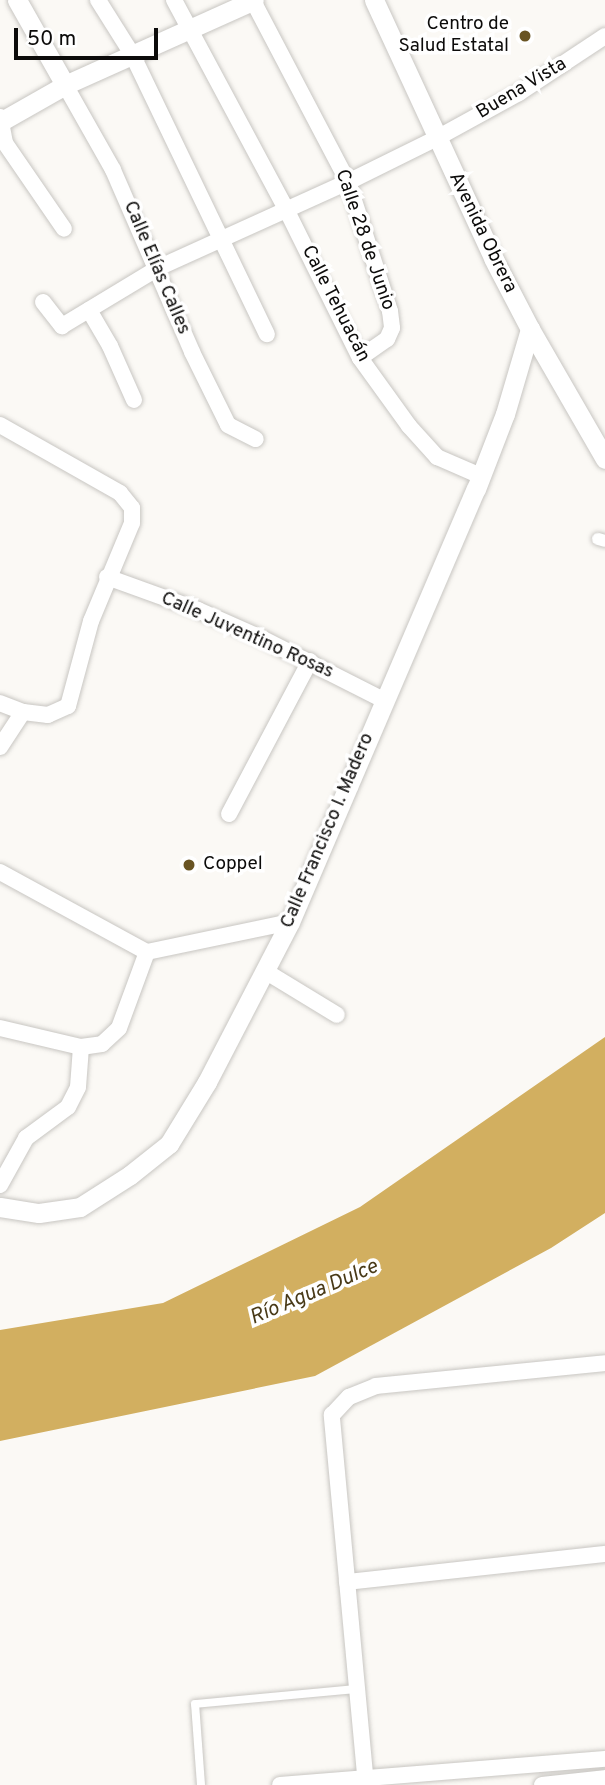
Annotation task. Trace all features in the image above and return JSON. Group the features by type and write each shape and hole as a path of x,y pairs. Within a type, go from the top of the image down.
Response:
{"street":[{"path":"17,0 65,85"},
{"path":"98,0 132,54 267,334"},
{"name":"Calle Tehuacán","path":"174,0 286,209 360,358 409,426 437,457 481,476"},
{"path":"64,229 5,143 1,120 65,85 254,0"},
{"name":"Calle 28 de Junio","path":"254,0 348,183 390,311 392,328 387,339 360,358"},
{"name":"Avenida Obrera","path":"374,0 437,138 530,329 605,459"},
{"name":"Buena Vista","path":"43,302 62,326 158,268 348,183 437,138 519,93 605,36"},
{"name":"Calle Elías Calles","path":"65,85 113,170 158,268 192,352 228,425 256,439"},
{"path":"89,310 134,400"},
{"name":"Calle Francisco I. Madero","path":"0,1207 39,1213 80,1207 130,1175 169,1144 207,1082 290,922 385,701 481,476 505,414 530,329"},
{"path":"0,425 120,493 132,508 132,523 107,577 91,621 68,706 48,715 23,712 0,703"},
{"name":"Calle Juventino Rosas","path":"107,577 198,610 310,661 385,701"},
{"path":"229,814 310,661"},
{"path":"0,747 23,712"},
{"path":"0,872 148,952 290,922"},
{"path":"0,1028 81,1047 102,1044 119,1028 148,952"},
{"path":"265,971 337,1015"},
{"path":"0,1185 11,1160 26,1138 68,1107 78,1087 81,1047"},
{"path":"365,1781 332,1415 349,1397 376,1386 605,1363"},
{"path":"347,1582 605,1554"},
{"path":"280,1785 365,1781 605,1759"},
{"path":"542,1785 605,1778"}],"lane":[{"path":"201,1785 195,1704 357,1689"}],"water":[{"name":"Río Agua Dulce","path":"605,1037 605,1213 551,1248 315,1376 0,1441 0,1330 163,1303 360,1207"}],"place":[{"name":"Centro de Salud Estatal","path":"525,36"},
{"name":"Coppel","path":"189,865"}]}
